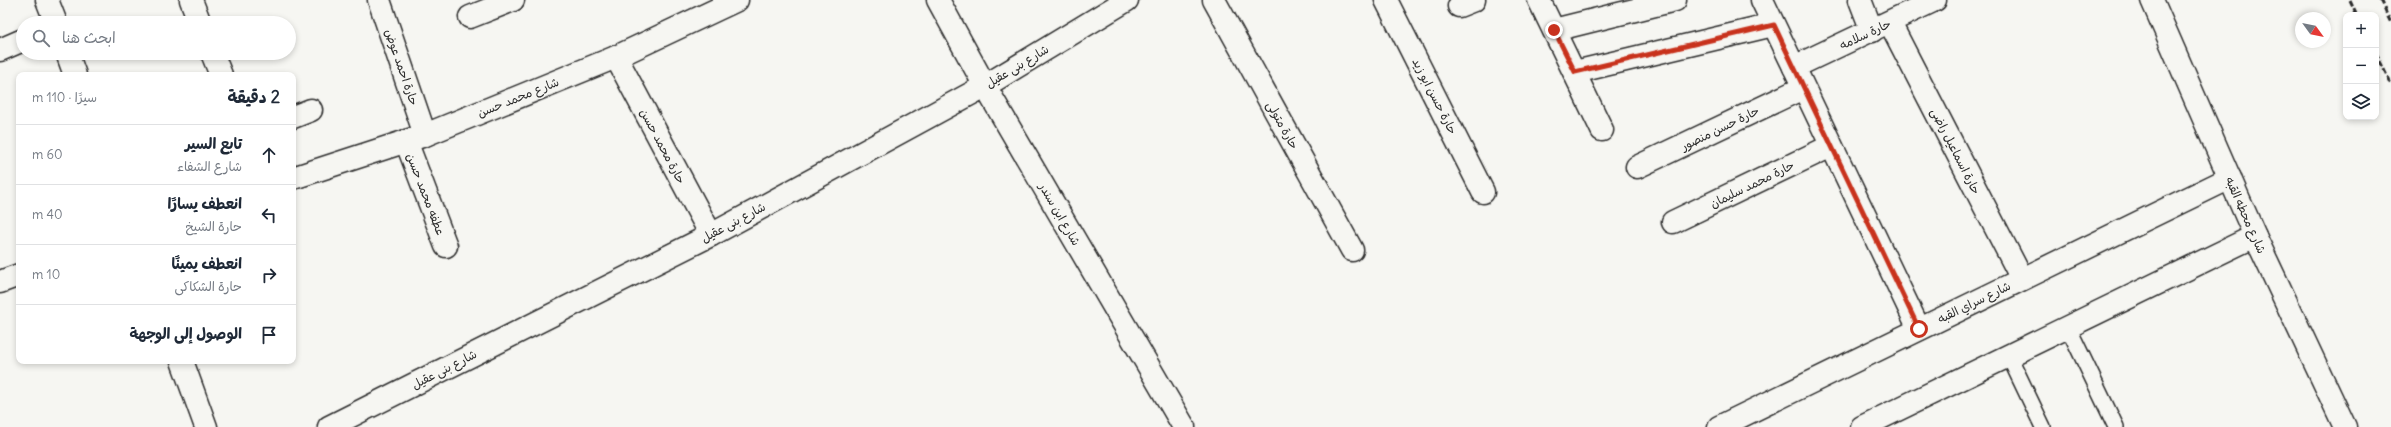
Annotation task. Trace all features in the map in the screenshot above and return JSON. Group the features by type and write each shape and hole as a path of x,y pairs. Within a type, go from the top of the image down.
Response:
{"street":[{"path":"47,0 53,16"},
{"path":"191,0 197,16"},
{"name":"حارة احمد عوض","path":"379,0 415,138"},
{"path":"470,17 513,0"},
{"name":"شارع محمد حسن","path":"296,177 415,138 616,57 737,0"},
{"name":"شارع ابن سندر","path":"938,0 985,86 1184,427"},
{"name":"شارع بنى عقيل","path":"329,427 711,235 985,86 1127,0"},
{"name":"حارة متولى","path":"1214,0 1352,250"},
{"name":"حارة حسن ابو زيد","path":"1386,0 1484,192"},
{"path":"1540,0 1602,130"},
{"path":"1554,30 1676,0"},
{"path":"1762,0 1919,329"},
{"name":"حارة اسماعيل راضى","path":"1860,0 1881,27 2022,279"},
{"name":"حارة سلامه","path":"1794,68 1935,0"},
{"name":"شارع محطه القبه","path":"2152,0 2255,236 2345,427"},
{"path":"1575,72 1774,25"},
{"path":"0,50 16,43"},
{"name":"حارة محمد حسن","path":"616,57 711,235"},
{"path":"70,60 74,72"},
{"path":"215,60 219,72"},
{"name":"حارة حسن منصور","path":"1637,168 1804,88"},
{"name":"عطفه محمد حسن","path":"415,138 446,246"},
{"name":"حارة محمد سليمان","path":"1673,222 1831,146"},
{"name":"شارع سراي القبه","path":"1719,427 2230,178"},
{"path":"1862,427 2255,236"},
{"path":"0,282 16,276"},
{"path":"183,364 206,427"}],"lane":[{"path":"2068,327 2116,427"},
{"path":"2009,356 2043,427"}],"railway":[{"path":"2350,0 2356,12"},
{"path":"2380,0 2391,23"},
{"path":"2379,59 2391,84"}],"route":[{"path":"1554,30 1575,72 1774,25 1919,329"}]}
